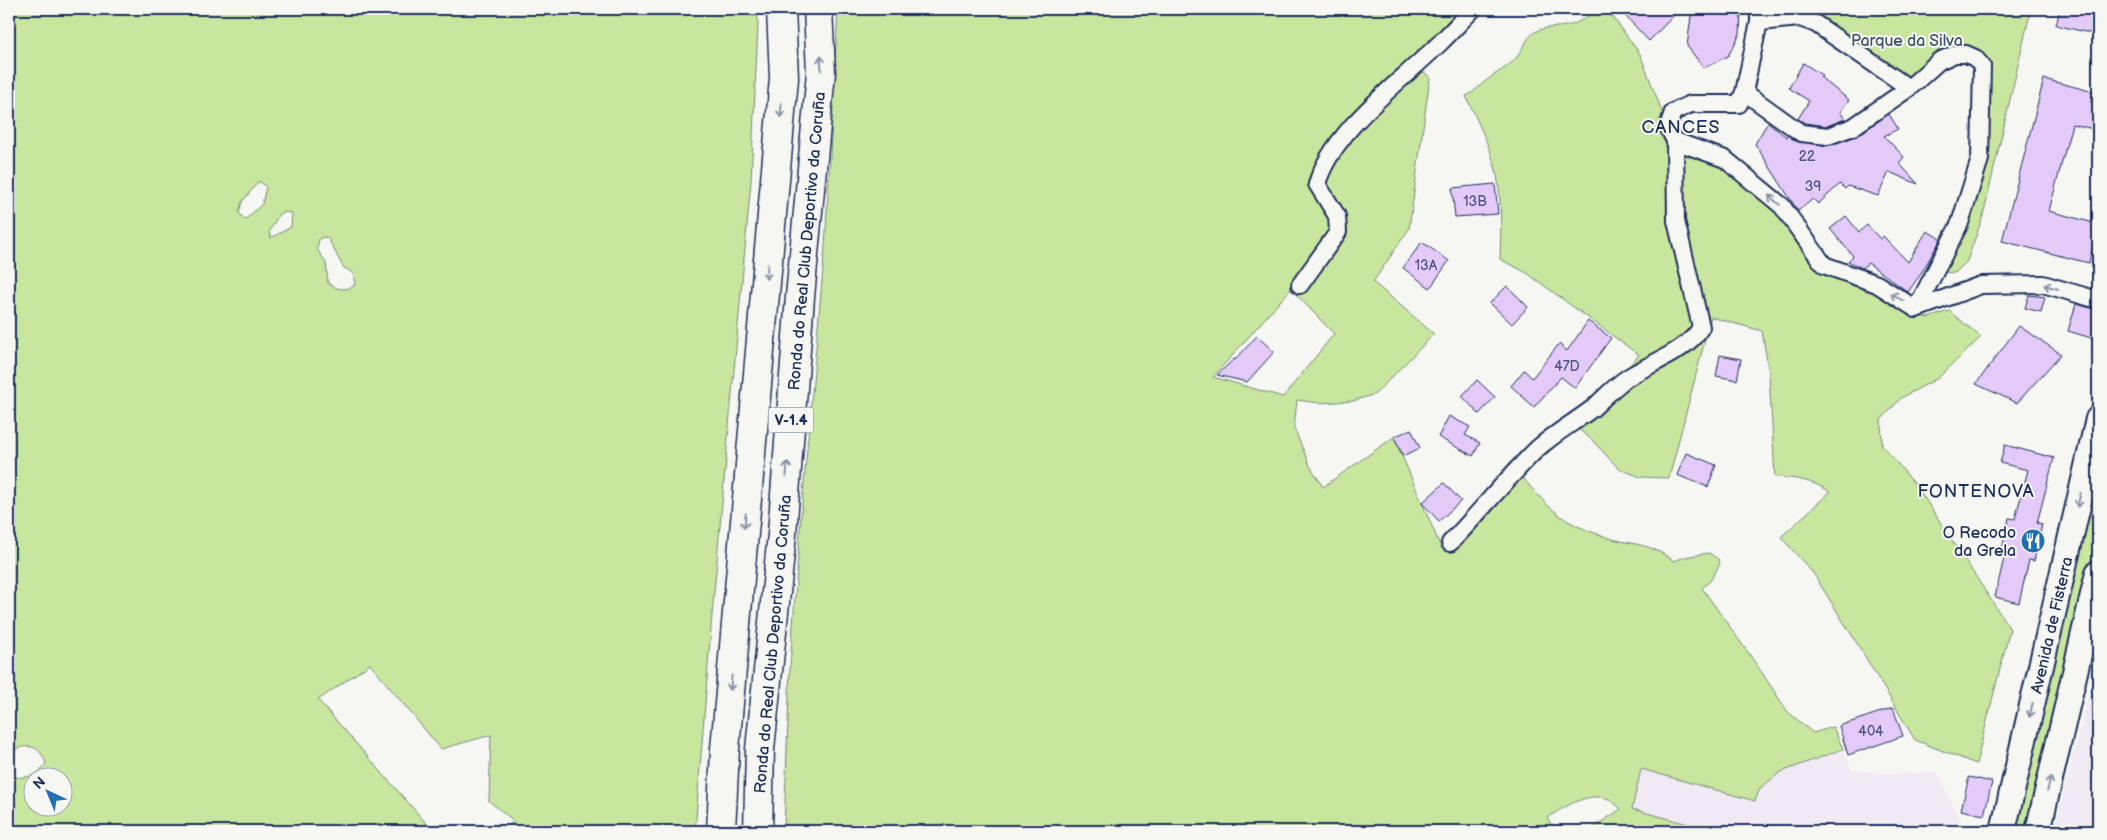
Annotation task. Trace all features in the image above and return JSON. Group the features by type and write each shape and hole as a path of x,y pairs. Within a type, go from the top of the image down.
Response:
{"highway":[{"name":"V-1.4","path":"721,831 725,749 784,78 781,9"},
{"name":"Ronda do Real Club Deportivo da Coruña","path":"758,831 760,749 782,534 800,297 821,72 818,9"}],"main road":[{"name":"Avenida de Fisterra","path":"2003,831 2098,419"},
{"name":"Avenida de Fisterra","path":"2038,831 2098,573"}],"street":[{"path":"1300,284 1338,232 1338,216 1317,184 1321,169 1359,118 1441,42 1473,9"},
{"path":"1450,543 1539,447 1562,428 1591,409 1625,379 1684,346 1695,336 1701,327 1676,221 1675,141 1668,128 1673,112 1691,104 1739,104 1744,92 1759,15 1800,18 1816,24 1909,88"},
{"path":"1744,92 1802,133 1828,136 1853,127 1909,88 1939,61 1954,54 1966,54 1975,58 1982,66 1980,159 1960,223 1916,309"},
{"path":"1675,141 1725,159 1782,206 1824,264 1877,284 1916,309"},
{"path":"1916,309 1980,285 2043,284 2098,300"}],"shaded area":[{"path":"2098,659 2098,831 2054,831"},
{"path":"1843,749 1852,770 1892,774 1937,772 1965,831 1714,831 1632,809 1641,769 1755,801 1760,788 1781,772"}],"green space":[{"path":"9,9 757,9 758,24 751,181 712,615 695,831 501,831 514,821 489,801 491,735 441,749 370,664 318,700 433,831 9,831 9,777 22,777 22,818 72,818 72,768 43,768 46,763 36,748 21,747 9,751","holes":["258,182 261,182 266,187 262,204 245,220 239,213 242,202","285,212 292,213 291,227 271,238 269,232 279,214","323,237 328,238 343,267 353,273 355,285 342,289 328,283 326,263 317,249 319,239"]},
{"path":"838,9 1469,9 1420,69 1430,77 1409,229 1373,282 1434,334 1375,394 1353,401 1319,403 1297,400 1294,428 1310,466 1323,487 1394,437 1440,545 1445,543 1522,452 1615,381 1639,355 1527,273 1500,259 1500,203 1496,170 1487,142 1466,96 1514,61 1529,37 1535,32 1545,28 1571,25 1595,12 1607,9 1640,54 1663,114 1660,125 1664,141 1684,148 1734,173 1775,211 1816,264 1869,289 1897,308 1928,318 1949,311 1981,337 1938,378 1901,398 1881,420 1882,445 1918,488 2010,629 1976,764 1915,740 1813,573 1781,537 1830,492 1804,480 1775,477 1769,374 1762,331 1711,317 1669,478 1641,477 1619,469 1592,440 1577,428 1521,476 1555,512 1585,529 1613,539 1656,550 1674,561 1709,553 1718,559 1720,564 1710,581 1702,588 1788,712 1813,733 1833,727 1843,749 1781,772 1760,788 1755,801 1641,769 1632,809 1714,831 1588,831 1621,809 1609,799 1593,797 1576,801 1547,818 1552,825 1549,831 784,831 790,667 801,516 825,247","holes":["1291,289 1334,334 1283,397 1213,377"]},
{"name":"Parque da Silva","path":"1771,9 2031,9 1983,216 1967,261 1955,273 1942,272 1981,175 1977,53 1913,77 1900,75 1872,54 1771,13"},
{"path":"2098,464 2098,529 2028,831 2013,831"}],"building":[{"path":"1619,9 1680,9 1649,41"},
{"path":"1692,9 1741,9 1740,34 1728,56 1704,68 1687,46"},
{"path":"2060,9 2098,9 2098,35 2056,25"},
{"path":"1803,63 1822,75 1820,77 1849,100 1840,112 1845,119 1827,126 1805,123 1798,119 1809,101 1789,88"},
{"path":"2044,79 2098,93 2098,130 2072,124 2049,211 2098,224 2089,263 2002,241"},
{"path":"1889,114 1898,129 1884,136 1904,157 1899,163 1918,184 1889,172 1878,196 1848,186 1845,189 1840,184 1818,204 1813,199 1798,211 1755,144 1768,122 1786,137 1787,135 1796,141 1827,146 1857,136"},
{"path":"1495,184 1498,214 1455,217 1452,188"},
{"path":"1846,216 1859,232 1867,225 1880,239 1883,236 1908,262 1927,231 1941,239 1908,292 1868,263 1862,268 1848,261 1853,256 1830,229"},
{"path":"1422,242 1449,261 1430,288 1403,268"},
{"path":"1507,286 1528,307 1512,324 1490,303"},
{"path":"2029,295 2045,297 2041,312 2025,308"},
{"path":"2076,304 2098,310 2098,340 2068,331"},
{"path":"1588,321 1611,338 1575,388 1561,377 1534,407 1511,386 1524,370 1532,378 1559,344 1567,351"},
{"path":"2019,326 2061,354 2017,403 1976,384"},
{"path":"1257,336 1274,352 1247,382 1217,375 1235,360"},
{"path":"1720,355 1741,359 1737,380 1716,376"},
{"path":"1477,380 1495,397 1479,414 1462,396"},
{"path":"1449,416 1470,427 1465,435 1480,443 1473,456 1438,437"},
{"path":"1411,429 1420,448 1403,456 1394,437"},
{"path":"2005,445 2054,458 2037,523 2042,524 2034,561 2029,560 2019,603 1995,597 2005,554 2001,554 2009,518 2015,519 2028,470 2000,463"},
{"path":"1686,453 1716,465 1708,487 1677,475"},
{"path":"1444,483 1461,501 1439,521 1422,503"},
{"path":"1893,708 1903,736 1848,755 1839,726"},
{"path":"1969,777 1992,782 1984,815 1961,810"}],"place":[{"name":"O Recodo da Grela","path":"2033,541"}],"district":[{"name":"CANCES","path":"1681,127"},
{"name":"FONTENOVA","path":"1976,491"}]}
